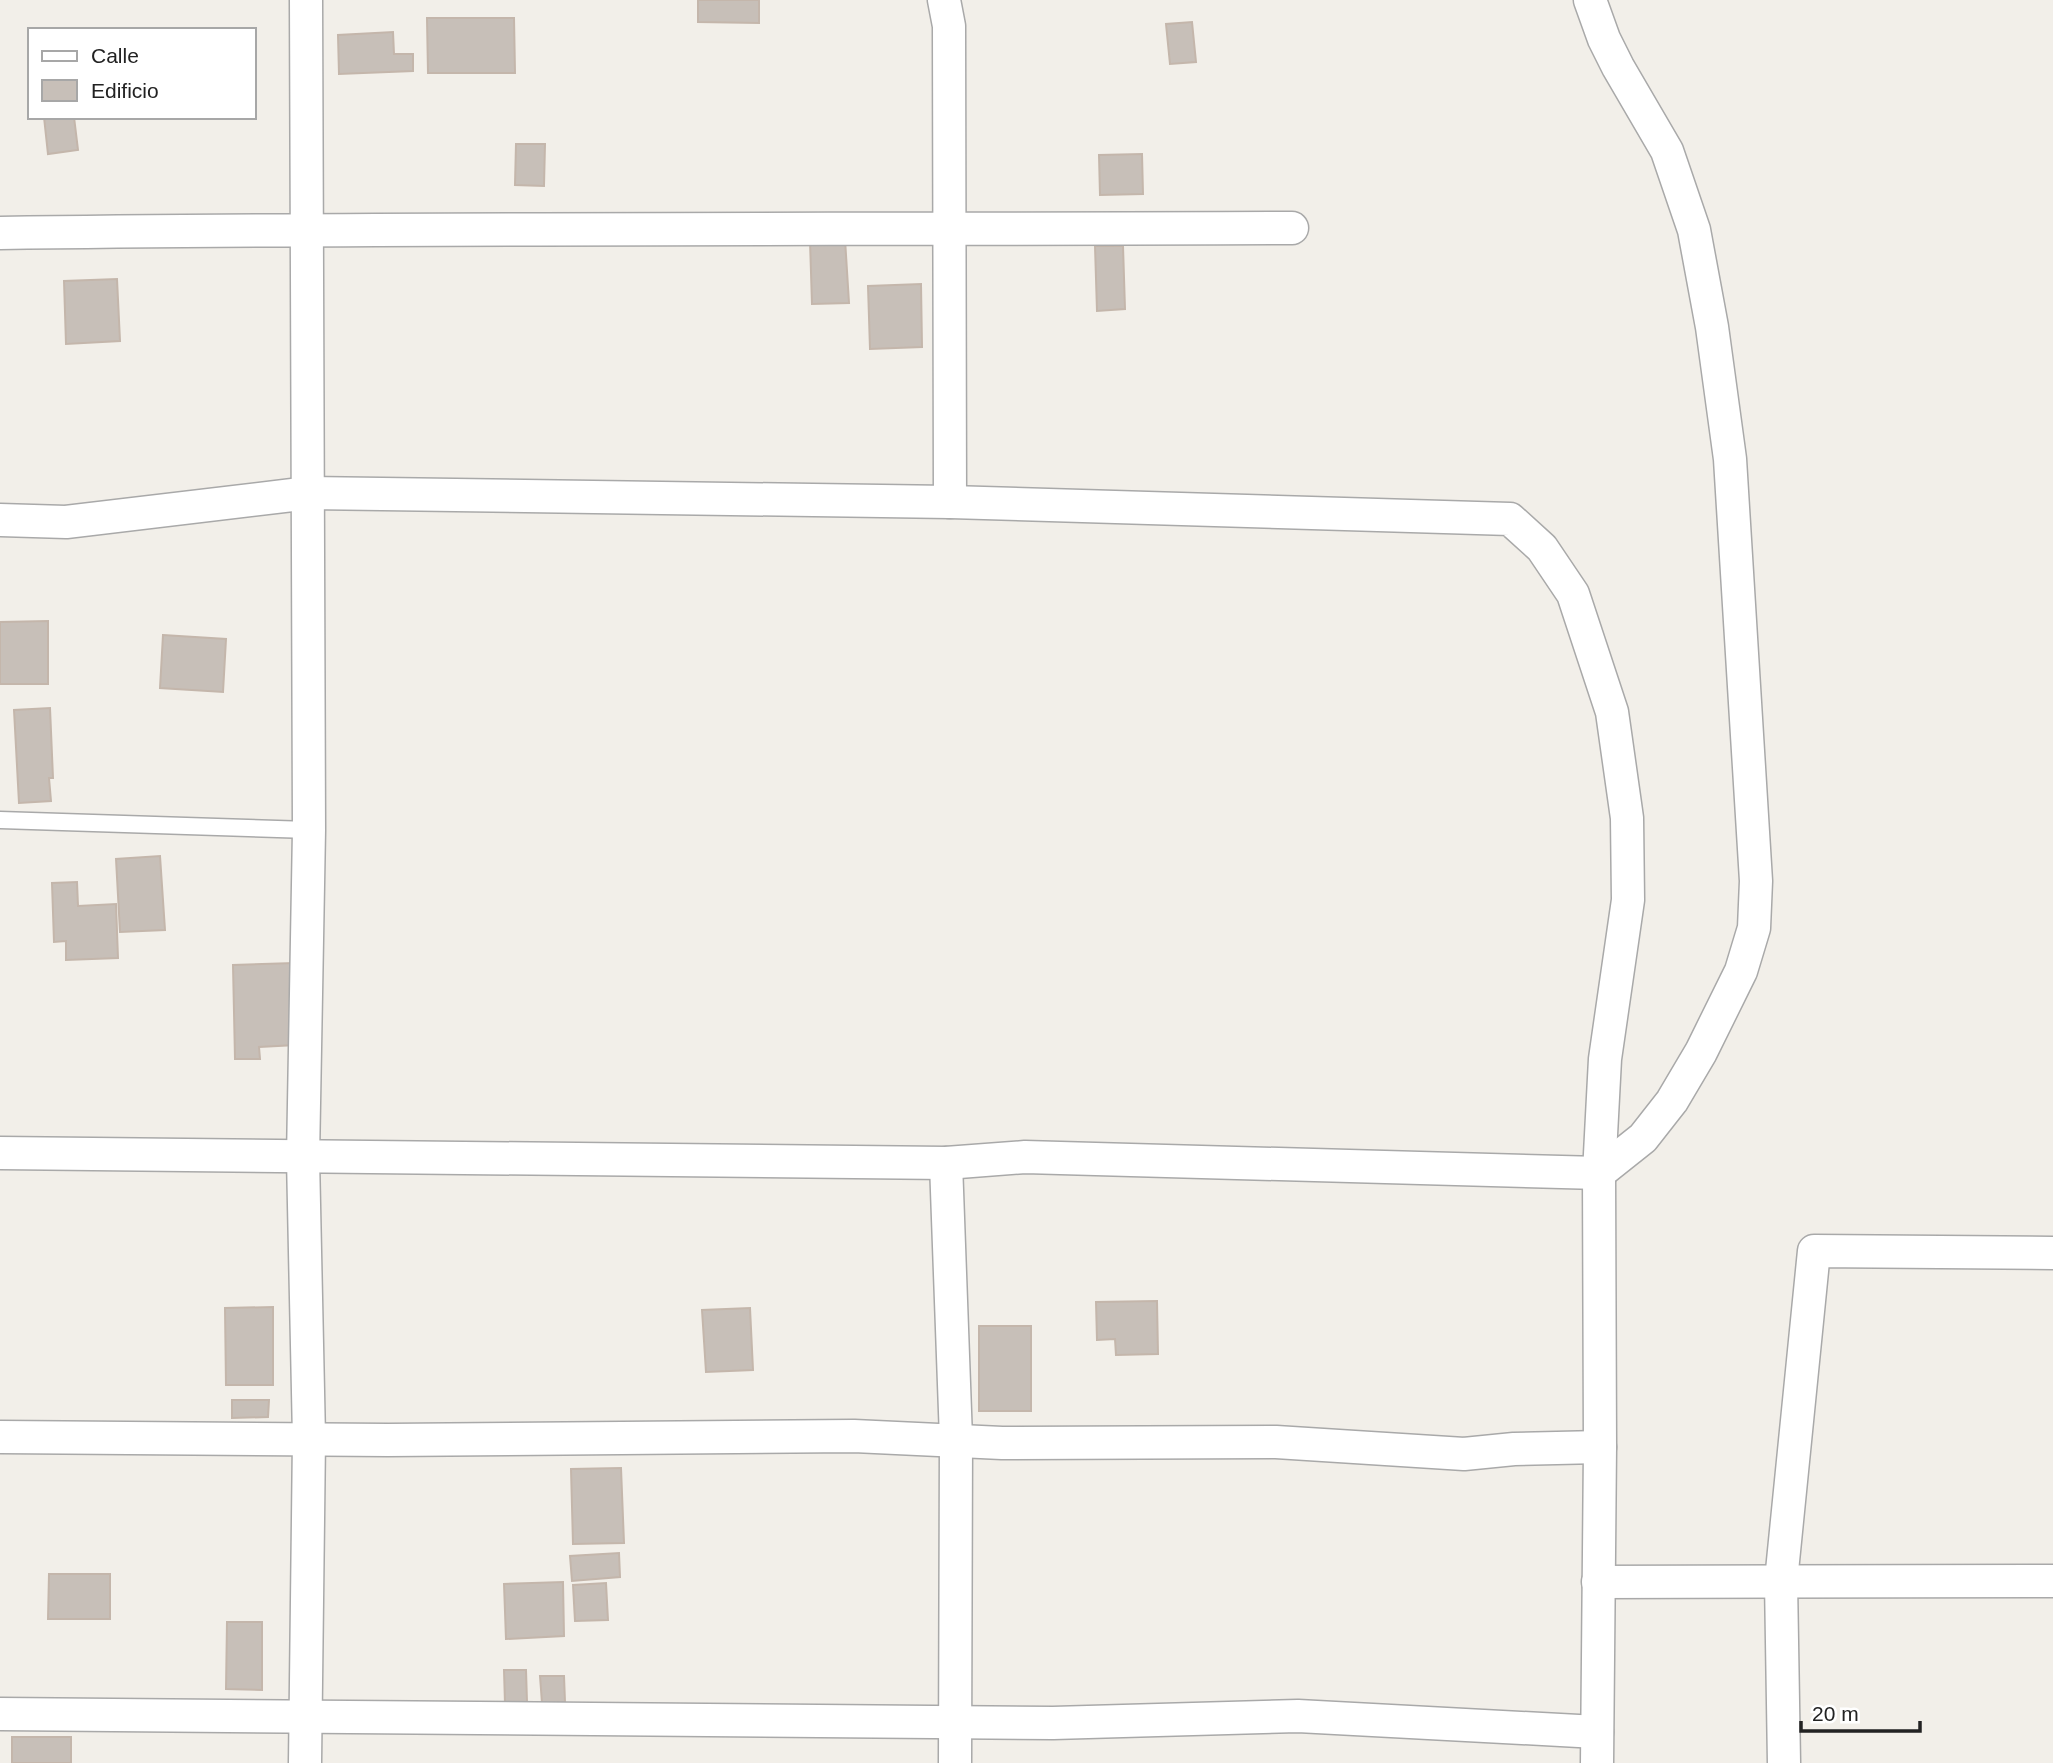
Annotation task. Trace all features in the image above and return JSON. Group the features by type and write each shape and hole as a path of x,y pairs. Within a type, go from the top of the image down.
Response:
{"street":[{"path":"306,0 309,493 309,830 303,1158 309,1438 306,1763"},
{"path":"944,0 949,26 950,502"},
{"path":"0,1153 946,1163 1025,1157 1599,1172 1643,1138 1672,1101 1701,1052 1741,971 1754,928 1756,881 1730,459 1694,230 1667,151 1618,67 1604,39 1590,0"},
{"path":"0,233 306,228 1292,228"},
{"path":"0,520 66,522 309,493 950,502 1510,519 1542,548 1573,594 1612,712 1627,818 1628,900 1605,1059 1599,1172 1597,1763"},
{"path":"946,1163 956,1439 955,1763"},
{"path":"1784,1763 1781,1581 1814,1251 2053,1253"},
{"path":"0,1437 402,1440 854,1436 1002,1443 1276,1442 1464,1454 1514,1449 1600,1447"},
{"path":"1598,1581 2053,1580"},
{"path":"0,1714 954,1723 1298,1716 1597,1732"}],"lane":[{"path":"0,820 309,830"}],"building":[{"path":"698,0 759,0 759,23 698,22"},
{"path":"427,18 514,18 515,73 428,73"},
{"path":"1192,22 1196,62 1170,64 1166,24"},
{"path":"393,32 394,54 413,54 413,71 339,74 338,35"},
{"path":"44,119 74,119 78,150 48,154"},
{"path":"516,144 545,144 544,186 515,185"},
{"path":"1142,154 1143,194 1100,195 1099,155"},
{"path":"845,239 849,303 812,304 810,241"},
{"path":"1095,246 1123,246 1125,309 1097,311"},
{"path":"117,279 120,341 66,344 64,281"},
{"path":"921,284 922,347 870,349 868,286"},
{"path":"48,621 48,684 0,684 0,622"},
{"path":"163,635 226,639 223,692 160,688"},
{"path":"50,708 53,778 49,778 51,801 19,803 14,710"},
{"path":"160,856 165,930 120,932 116,859"},
{"path":"77,882 78,906 116,904 118,958 66,960 66,941 54,942 52,883"},
{"path":"294,963 296,1045 259,1047 260,1059 235,1059 233,965"},
{"path":"1157,1301 1158,1354 1116,1355 1115,1339 1097,1340 1096,1302"},
{"path":"273,1307 273,1385 226,1385 225,1308"},
{"path":"750,1308 753,1370 706,1372 702,1310"},
{"path":"979,1326 1031,1326 1031,1411 979,1411"},
{"path":"232,1400 269,1400 268,1417 232,1418"},
{"path":"621,1468 624,1543 573,1544 571,1469"},
{"path":"619,1553 620,1577 572,1581 570,1556"},
{"path":"49,1574 110,1574 110,1619 48,1619"},
{"path":"563,1582 564,1636 506,1639 504,1584"},
{"path":"606,1583 608,1620 575,1621 573,1585"},
{"path":"227,1622 262,1622 262,1690 226,1689"},
{"path":"504,1670 526,1670 527,1702 505,1704"},
{"path":"540,1676 564,1676 565,1702 542,1703"},
{"path":"12,1737 71,1737 71,1763 12,1763"}]}
